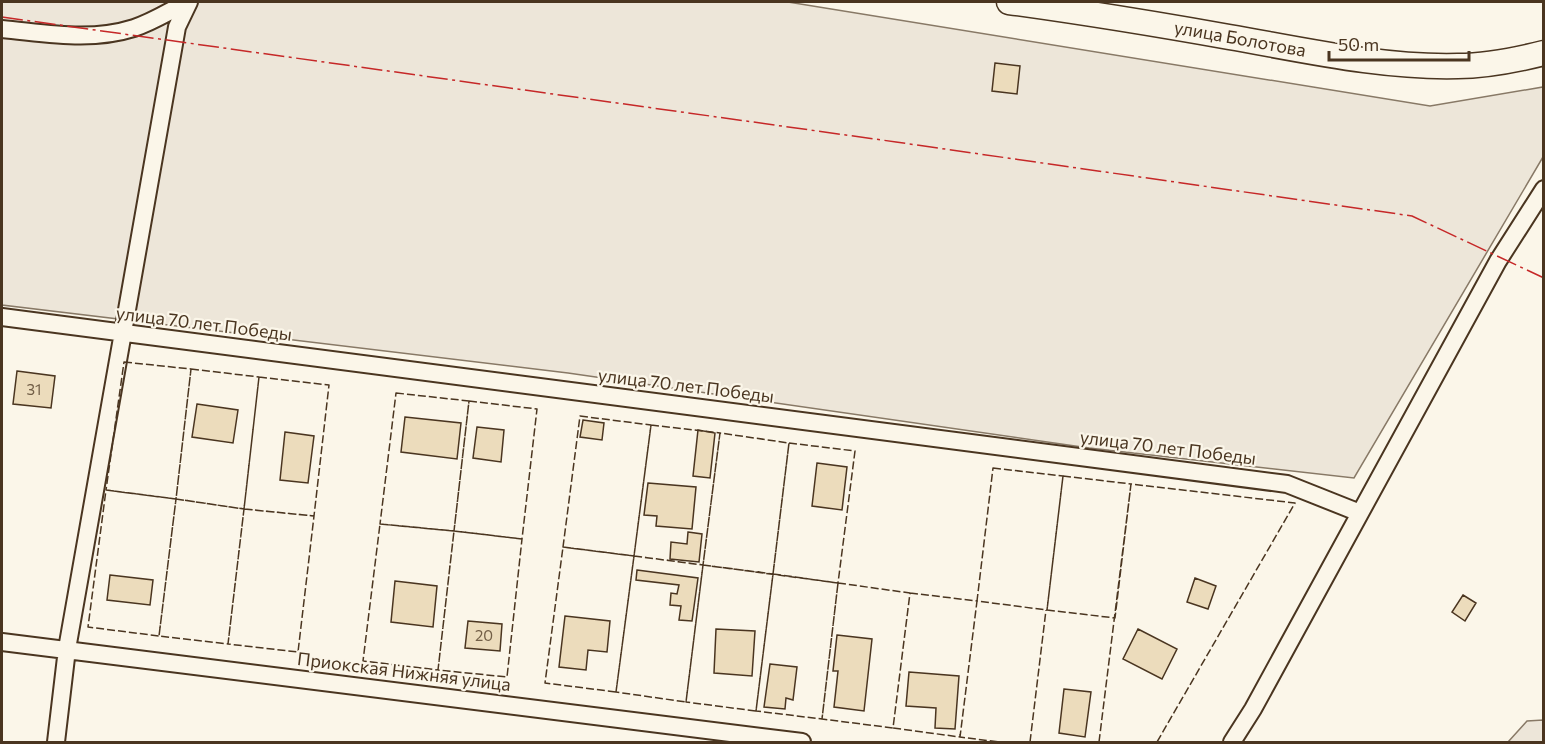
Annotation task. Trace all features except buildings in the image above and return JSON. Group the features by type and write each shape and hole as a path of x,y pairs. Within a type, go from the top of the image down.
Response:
{"main road":[{"name":"улица Болотова","path":"1009,2 1182,28 1329,54 1420,66 1490,64 1544,53"}],"street":[{"path":"2,29 80,37 109,34 136,27 188,2"},
{"path":"56,742 68,649 177,27 188,2"},
{"path":"1232,742 1253,708 1498,261 1544,189"},
{"name":"улица 70 лет Победы","path":"2,317 1287,484 1360,513"},
{"name":"Приокская Нижняя улица","path":"2,642 802,742"}],"shaded area":[{"path":"2,2 788,2 1430,106 1543,87 1543,157 1354,478 1089,448 568,373 2,305"},
{"path":"1543,720 1543,742 1508,742 1527,721"}],"fence":[{"path":"124,362 191,369 176,499 106,490 124,362"},
{"path":"191,369 259,377 244,509 176,499 191,369"},
{"path":"259,377 329,385 314,516 244,509 259,377"},
{"path":"396,393 469,401 454,531 380,524 396,393"},
{"path":"469,401 537,409 522,539 454,531 469,401"},
{"path":"580,416 651,425 634,556 563,547 580,416"},
{"path":"651,425 720,433 703,565 634,556 651,425"},
{"path":"773,574 789,443 720,433 703,565 838,583 855,451 789,443 773,574"},
{"path":"993,468 1063,476 1047,610 977,601 993,468"},
{"path":"1063,476 1131,484 1115,618 1047,610 1063,476"},
{"path":"1099,742 1131,484 1295,503 1157,742"},
{"path":"106,490 176,499 159,636 88,627 106,490"},
{"path":"176,499 244,509 228,644 159,636 176,499"},
{"path":"244,509 314,516 298,652 228,644 244,509"},
{"path":"380,524 454,531 438,670 363,661 380,524"},
{"path":"454,531 522,539 507,677 438,670 454,531"},
{"path":"563,547 634,556 616,692 545,683 563,547"},
{"path":"634,556 703,565 686,702 616,692 634,556"},
{"path":"703,565 773,574 756,711 686,702 703,565"},
{"path":"773,574 838,583 822,719 756,711 773,574"},
{"path":"838,583 910,593 893,728 822,719 838,583"},
{"path":"910,593 977,601 960,737 893,728 910,593"},
{"path":"1030,742 1046,610"},
{"path":"960,734 960,737 999,742"}],"power":[{"path":"2,17 1412,216 1544,278"}]}
